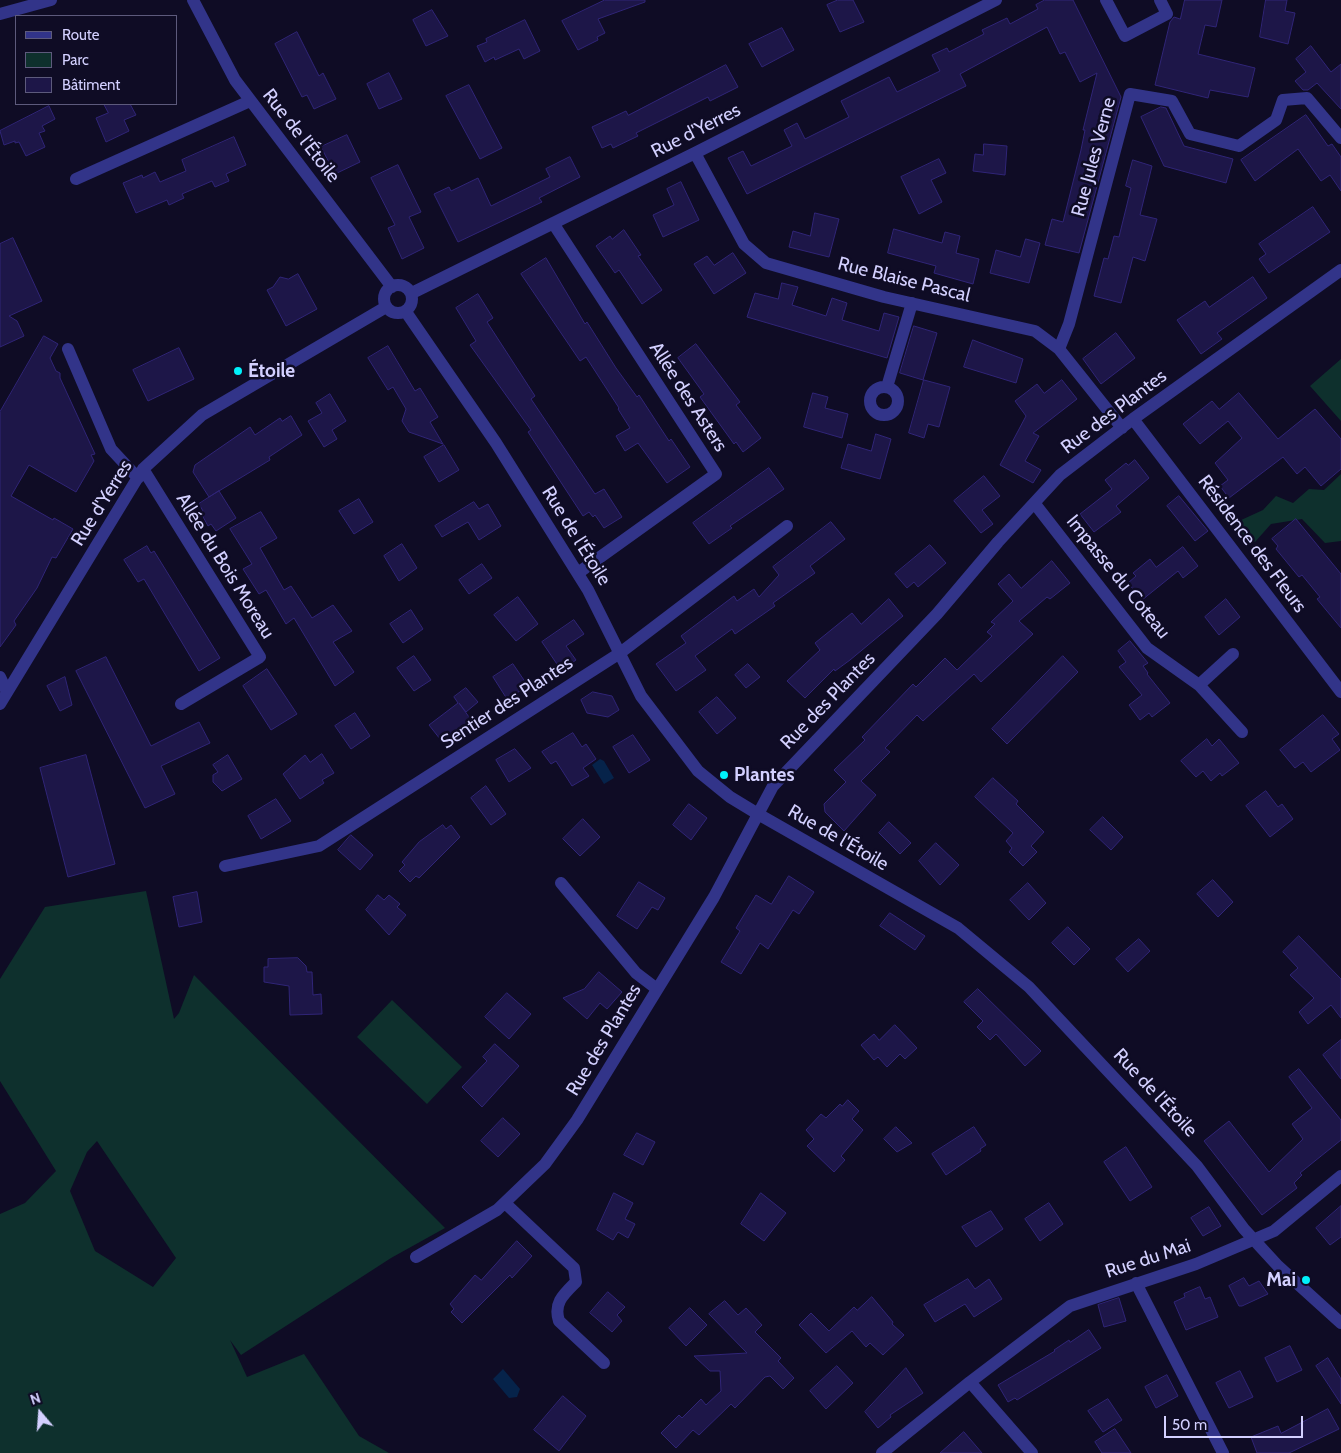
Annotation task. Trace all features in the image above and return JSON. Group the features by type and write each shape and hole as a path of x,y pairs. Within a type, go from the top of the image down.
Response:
{"street":[{"path":"0,14 51,0"},
{"name":"Rue de l'Étoile","path":"193,0 235,80 392,287"},
{"name":"Rue d'Yerres","path":"412,293 695,153 996,0"},
{"path":"1106,0 1125,36 1166,14 1160,0"},
{"name":"Rue Jules Verne","path":"1059,349 1069,324 1130,94 1172,101 1190,134 1239,146 1276,120 1283,100 1307,98 1341,138"},
{"path":"76,179 250,101"},
{"name":"Rue Blaise Pascal","path":"695,153 744,244 766,263 912,303 1035,332 1059,349 1122,428"},
{"name":"Allée des Asters","path":"553,223 716,474 578,573"},
{"name":"Rue des Plantes","path":"416,1257 498,1210 545,1164 577,1120 714,897 773,786 937,614 998,542 1060,475 1133,419 1341,270"},
{"path":"401,285 412,293 412,306 406,312 396,314 386,307 385,293 392,287 401,285"},
{"path":"887,387 912,303"},
{"name":"Rue d'Yerres","path":"0,704 140,473 202,415 386,307"},
{"name":"Rue de l'Étoile","path":"406,312 496,443 578,573 641,696 698,771 730,797 758,814 958,928 1029,987 1197,1166 1254,1240 1304,1291 1341,1323"},
{"path":"68,349 111,449 140,473"},
{"name":"Résidence des Fleurs","path":"1133,419 1341,692"},
{"name":"Allée du Bois Moreau","path":"140,473 260,657 181,704"},
{"name":"Impasse du Coteau","path":"1035,504 1148,648 1199,685 1242,732"},
{"name":"Sentier des Plantes","path":"224,866 319,846 620,653 787,526"},
{"path":"1199,685 1234,654"},
{"path":"0,677 7,692"},
{"path":"561,883 636,973 657,989"},
{"name":"Rue du Mai","path":"882,1453 970,1382 1070,1306 1196,1264 1274,1231 1341,1176"},
{"path":"505,1202 574,1268 576,1282 556,1306 557,1314 559,1320 604,1363"},
{"path":"1136,1283 1223,1453"},
{"path":"970,1382 1032,1453"}],"green space":[{"path":"1341,359 1341,421 1310,386"},
{"path":"1341,474 1341,541 1325,543 1302,519 1271,524 1255,542 1244,539 1239,521 1263,510 1276,496 1293,503 1309,489 1324,490"},
{"path":"146,891 174,1019 179,1013 194,975 445,1228 391,1258 241,1355 230,1340 247,1377 304,1354 359,1436 389,1453 0,1453 0,1214 25,1203 56,1171 0,1081 0,979 45,907","holes":["97,1141 176,1258 153,1287 95,1251 70,1191 87,1152"]},
{"path":"392,1000 462,1067 427,1104 357,1037"}],"water":[{"path":"600,759 604,761 614,778 604,784 592,765"},
{"path":"503,1369 520,1389 517,1397 509,1398 493,1379"}],"building":[{"path":"605,0 645,0 645,2 598,19 605,33 597,37 598,40 578,50 562,21"},
{"path":"838,0 853,0 864,22 840,32 827,5"},
{"path":"1045,0 1073,0 1121,97 1079,253 1045,245 1052,219 1063,222 1081,150 1085,130 1083,130 1097,73 1080,82 1065,52 1060,54 1047,27 960,74 966,86 747,194 728,158 743,151 751,166 792,146 784,130 797,123 805,139 849,117 841,101 889,77 897,92 940,71 932,55 947,48 949,52 984,34 982,30 1007,18 1010,24 1038,9 1036,5"},
{"path":"1185,0 1222,0 1216,27 1205,25 1198,54 1255,68 1248,97 1210,90 1208,98 1155,85 1170,22 1174,17 1180,19"},
{"path":"1266,0 1287,0 1285,11 1295,13 1288,44 1260,37"},
{"path":"432,10 448,36 426,46 413,20"},
{"path":"525,20 540,51 524,59 519,49 495,60 494,57 485,62 477,46 487,42 486,39"},
{"path":"782,28 794,50 762,67 749,44"},
{"path":"297,32 319,76 323,73 336,99 314,109 307,95 302,97 275,44"},
{"path":"1311,46 1331,72 1341,64 1341,109 1317,83 1308,90 1303,90 1295,81 1306,72 1296,59"},
{"path":"726,65 738,87 710,101 708,97 636,133 638,136 613,148 611,144 602,148 592,127 626,111 628,115"},
{"path":"389,73 402,99 379,109 367,84"},
{"path":"469,85 502,148 480,159 446,96"},
{"path":"104,105 131,105 136,115 124,120 129,131 106,142 96,118 108,113"},
{"path":"49,106 55,119 42,126 45,131 39,133 45,147 26,156 19,142 15,143 15,141 4,145 0,131"},
{"path":"1161,107 1166,108 1184,146 1233,159 1226,183 1164,166 1141,117"},
{"path":"1306,115 1328,146 1332,144 1341,157 1341,191 1330,175 1321,181 1298,149 1255,181 1241,160"},
{"path":"347,135 360,162 335,174 321,147"},
{"path":"234,137 246,165 226,174 229,181 215,187 212,181 182,194 184,198 169,205 167,200 136,213 123,183 142,175 143,178 155,172 160,182 186,171 182,160"},
{"path":"984,144 1007,146 1005,175 973,171 975,154 983,155"},
{"path":"570,157 580,177 539,198 542,202 458,242 434,194 449,187 451,191 478,178 491,206 550,177 546,169"},
{"path":"939,159 946,173 931,180 942,202 919,214 901,177"},
{"path":"1133,160 1152,166 1140,215 1157,219 1145,261 1133,257 1121,303 1094,296 1104,258 1108,259 1114,236 1119,237 1131,188 1126,186"},
{"path":"398,165 421,212 409,217 424,248 402,259 388,228 395,225 371,178"},
{"path":"681,182 699,220 663,237 653,215 674,205 667,189"},
{"path":"1313,207 1330,232 1269,273 1259,259 1266,254 1259,244"},
{"path":"815,213 839,219 829,257 789,247 793,231 810,236"},
{"path":"894,229 942,243 945,232 960,236 956,253 979,259 973,284 934,273 936,266 888,253"},
{"path":"624,230 641,255 638,256 662,290 642,304 619,270 615,273 596,246 610,236 612,239"},
{"path":"13,238 42,301 9,316 17,321 24,336 0,347 0,244"},
{"path":"1026,239 1040,243 1029,283 990,273 996,250 1020,257"},
{"path":"733,253 746,273 714,294 694,264 707,256 714,265"},
{"path":"546,258 585,324 587,322 616,368 637,397 639,395 669,441 671,439 690,467 667,483 638,443 625,451 616,436 630,428 619,408 586,357 580,361 521,274"},
{"path":"298,274 317,309 286,326 267,290 273,287 280,277 288,279"},
{"path":"1253,277 1267,298 1217,333 1222,339 1201,354 1177,320 1205,301 1209,307"},
{"path":"782,283 798,287 792,305 826,316 832,298 847,303 842,320 879,331 884,313 899,317 887,358 747,317 755,293 778,299"},
{"path":"478,294 493,318 487,322 535,396 531,399 595,494 604,489 622,517 604,528 595,515 593,517 589,512 583,516 528,432 531,430 470,345 476,341 456,308"},
{"path":"914,326 937,333 923,380 900,373"},
{"path":"1116,333 1135,358 1101,384 1083,359"},
{"path":"44,336 58,344 50,358 56,371 60,373 60,378 95,454 91,455 94,461 76,492 29,465 11,496 73,529 56,558 52,557 37,588 14,621 16,625 0,647 0,412"},
{"path":"973,340 1023,359 1016,383 964,367"},
{"path":"696,344 740,402 736,405 761,438 743,452 736,442 734,444 700,397 704,394 678,358"},
{"path":"388,346 415,391 420,388 438,417 430,422 443,444 409,432 402,421 406,409 393,387 388,390 368,358"},
{"path":"179,348 194,379 148,401 133,370"},
{"path":"924,380 950,387 939,427 928,424 924,438 909,433"},
{"path":"1062,380 1077,399 1033,433 1039,436 1025,461 1041,470 1033,483 1000,465 1026,416 1015,401 1037,384 1044,393"},
{"path":"813,393 828,397 825,408 848,414 842,438 804,427"},
{"path":"1239,393 1278,439 1315,409 1341,439 1341,469 1321,486 1305,467 1297,474 1283,457 1229,498 1220,486 1228,480 1215,463 1242,438 1228,421 1200,444 1183,424 1212,401 1219,409"},
{"path":"330,394 346,421 332,430 337,439 324,447 308,421 322,413 316,403"},
{"path":"291,416 302,435 269,457 270,460 209,497 193,472 195,465 250,427 255,435 280,418 282,421"},
{"path":"876,434 891,439 880,479 841,468 848,444 871,451"},
{"path":"444,445 459,470 439,482 424,457"},
{"path":"1135,460 1149,478 1116,506 1121,512 1094,532 1080,514 1112,489 1105,480 1126,463 1128,465"},
{"path":"769,468 784,489 730,526 732,528 709,544 693,523"},
{"path":"984,476 1000,496 982,510 993,524 981,533 954,501"},
{"path":"219,491 236,518 216,531 211,524 208,526 201,513 203,511 199,504"},
{"path":"1179,496 1208,531 1195,541 1167,506"},
{"path":"359,499 373,522 354,534 339,511"},
{"path":"474,502 479,509 488,504 501,526 479,540 468,522 442,537 435,526"},
{"path":"261,512 277,538 260,548 284,590 291,586 312,618 333,605 352,631 333,642 354,672 335,686 294,618 286,624 266,590 259,594 243,569 252,564 230,529"},
{"path":"1296,519 1341,574 1341,628 1317,599 1320,597 1302,575 1299,577 1276,549 1278,546 1272,539"},
{"path":"831,522 845,539 810,566 815,573 773,603 775,606 735,634 732,629 695,656 706,670 676,691 656,664 686,643 681,636 734,596 737,601 754,589 759,597 779,575 773,567"},
{"path":"402,544 417,568 399,581 384,556"},
{"path":"930,545 946,563 918,587 914,582 907,588 895,574"},
{"path":"147,546 151,553 154,551 220,658 199,671 144,579 138,582 124,560"},
{"path":"1183,547 1198,566 1183,578 1178,571 1142,600 1128,583 1136,576 1133,573 1150,559 1156,567"},
{"path":"1052,561 1070,583 1050,599 1047,597 1019,621 1033,634 981,682 974,674 923,721 917,715 885,748 890,752 861,781 876,795 844,831 825,812 824,804 846,782 834,770 865,740 862,737 913,684 916,687 945,658 957,670 992,636 987,632 995,624 991,622 1013,601 998,584 1009,574 1021,588"},
{"path":"482,564 492,578 469,594 459,580"},
{"path":"518,597 538,624 516,641 494,615"},
{"path":"889,599 903,616 850,660 835,671 834,669 805,698 787,681 820,650 815,643 852,613 861,624"},
{"path":"1226,599 1240,617 1219,635 1205,617"},
{"path":"411,610 423,629 403,643 390,624"},
{"path":"574,620 584,634 566,646 576,660 561,670 542,642"},
{"path":"1130,641 1148,663 1143,666 1147,674 1170,703 1152,717 1149,713 1140,720 1129,705 1142,695 1119,667 1126,662 1118,651"},
{"path":"414,656 431,680 414,691 397,668"},
{"path":"1063,656 1078,672 1007,744 992,729"},
{"path":"106,657 151,746 199,722 210,743 161,766 175,794 145,808 76,671"},
{"path":"513,664 528,686 507,699 493,677"},
{"path":"748,664 760,677 746,688 735,675"},
{"path":"267,669 297,714 271,730 243,686"},
{"path":"65,677 72,705 60,711 47,686"},
{"path":"466,688 478,702 466,712 459,703 474,724 444,744 429,725 458,703 454,697"},
{"path":"593,692 612,696 619,710 608,717 587,713 581,700"},
{"path":"717,697 736,718 717,734 699,712"},
{"path":"355,713 370,736 351,749 335,726"},
{"path":"1323,715 1339,734 1332,739 1340,750 1311,772 1303,762 1295,768 1280,750"},
{"path":"573,733 582,747 586,744 596,759 583,768 589,776 572,786 556,761 551,764 542,752"},
{"path":"633,735 650,760 629,773 613,747"},
{"path":"1207,739 1212,746 1219,739 1239,763 1222,776 1220,773 1211,781 1203,771 1196,777 1181,761"},
{"path":"515,749 531,768 509,782 496,760"},
{"path":"322,754 334,773 322,780 324,783 300,799 283,774 305,755 310,762"},
{"path":"86,755 115,864 68,877 40,768"},
{"path":"228,755 242,779 222,791 213,782 213,775 218,772 213,765"},
{"path":"993,778 1018,801 1016,804 1044,832 1031,846 1037,852 1023,866 1009,852 1012,848 1006,841 1013,833 975,797"},
{"path":"486,786 506,814 491,825 471,798"},
{"path":"1266,791 1278,807 1282,804 1293,819 1270,837 1246,806"},
{"path":"276,799 291,821 261,839 248,816"},
{"path":"689,804 707,818 691,840 673,825"},
{"path":"1103,817 1123,837 1111,850 1090,830"},
{"path":"583,819 600,837 580,856 563,839"},
{"path":"889,822 911,843 900,854 879,833"},
{"path":"443,825 446,829 451,825 460,837 419,878 416,876 410,882 399,871 405,865 402,862 419,842"},
{"path":"351,835 373,855 360,870 338,850"},
{"path":"936,843 959,865 940,885 919,861"},
{"path":"789,876 814,892 799,914 793,910 768,949 760,943 741,974 721,962 740,931 736,928 756,895 771,904"},
{"path":"1213,880 1233,902 1218,917 1197,894"},
{"path":"639,882 665,898 658,910 652,907 637,929 617,916"},
{"path":"1028,883 1046,903 1029,920 1010,900"},
{"path":"197,892 202,922 179,927 173,897"},
{"path":"378,895 384,900 389,895 400,904 397,907 406,915 389,935 366,910"},
{"path":"890,913 925,936 915,950 880,926"},
{"path":"1068,927 1090,949 1074,965 1052,943"},
{"path":"1299,936 1341,979 1341,1018 1331,1005 1308,1024 1299,1012 1314,998 1290,975 1298,968 1283,952"},
{"path":"1139,939 1150,951 1128,972 1116,959"},
{"path":"298,958 306,966 307,972 312,972 313,995 321,994 322,1014 290,1015 289,986 264,982 264,967 268,967 268,959"},
{"path":"599,972 622,992 607,1009 600,1003 587,1019 563,998 584,989"},
{"path":"978,989 1041,1051 1025,1066 996,1034 990,1040 977,1027 983,1021 964,1002"},
{"path":"507,993 531,1014 509,1039 485,1017"},
{"path":"895,1025 917,1048 905,1059 900,1054 887,1067 878,1057 874,1060 861,1045 874,1034 879,1040"},
{"path":"1341,1040 1341,1079 1323,1055"},
{"path":"495,1044 519,1066 482,1107 462,1087 487,1061 483,1057"},
{"path":"1299,1069 1341,1120 1341,1140 1300,1173 1302,1175 1294,1183 1297,1188 1262,1215 1204,1141 1229,1121 1269,1172 1303,1139 1292,1124 1312,1108 1289,1077"},
{"path":"848,1100 859,1111 852,1119 863,1130 841,1156 845,1160 834,1172 807,1146 814,1139 806,1130 821,1114 826,1118 840,1104 842,1106"},
{"path":"503,1118 520,1134 498,1157 481,1141"},
{"path":"896,1127 912,1143 897,1152 884,1139"},
{"path":"974,1127 986,1145 980,1149 981,1151 946,1175 932,1154"},
{"path":"637,1133 655,1142 643,1165 624,1155"},
{"path":"1126,1147 1152,1187 1130,1201 1104,1162"},
{"path":"614,1193 633,1203 625,1219 635,1224 628,1238 618,1232 613,1240 597,1230"},
{"path":"761,1193 786,1213 764,1241 741,1224"},
{"path":"1049,1203 1063,1224 1040,1241 1025,1219"},
{"path":"1341,1206 1341,1237 1330,1245 1316,1228"},
{"path":"1209,1207 1221,1226 1203,1236 1191,1218"},
{"path":"991,1211 1003,1229 976,1247 962,1227"},
{"path":"517,1241 532,1256 512,1278 510,1275 462,1323 451,1312 454,1309 450,1304 475,1275 481,1280"},
{"path":"1244,1278 1249,1286 1259,1281 1268,1294 1239,1306 1229,1286"},
{"path":"968,1279 975,1289 989,1279 1002,1299 974,1317 965,1304 935,1322 924,1305"},
{"path":"1200,1287 1205,1299 1210,1297 1218,1317 1186,1330 1174,1302 1185,1297 1184,1294"},
{"path":"608,1292 625,1307 617,1315 622,1321 612,1332 590,1313"},
{"path":"872,1297 893,1322 892,1324 904,1335 883,1355 870,1343 866,1347 852,1331 826,1353 799,1325 811,1313 829,1331 854,1307 857,1310"},
{"path":"1119,1298 1126,1321 1104,1327 1098,1305"},
{"path":"725,1301 738,1315 746,1308 762,1325 755,1332 781,1358 778,1361 794,1378 783,1389 770,1376 765,1377 735,1408 731,1404 699,1435 693,1430 676,1448 661,1433 679,1415 682,1418 701,1399 706,1405 721,1391 720,1371 710,1371 694,1356 747,1353 709,1314"},
{"path":"690,1308 707,1325 686,1346 669,1328"},
{"path":"1089,1330 1101,1348 1017,1400 1015,1398 1008,1402 998,1385 1055,1351 1069,1340 1070,1342"},
{"path":"1290,1346 1302,1370 1277,1382 1265,1358"},
{"path":"1328,1358 1341,1379 1341,1404 1316,1366"},
{"path":"837,1366 853,1383 826,1409 810,1391"},
{"path":"906,1368 923,1393 890,1415 891,1417 878,1428 865,1412"},
{"path":"1240,1371 1253,1397 1229,1408 1216,1383"},
{"path":"1167,1375 1178,1396 1156,1408 1145,1387"},
{"path":"563,1396 586,1416 559,1451 534,1430"},
{"path":"1108,1399 1122,1420 1103,1432 1088,1411"},
{"path":"1328,1409 1339,1429 1289,1453 1257,1453 1251,1437 1278,1426 1281,1433"},
{"path":"1115,1429 1131,1453 1102,1453 1095,1442"},
{"path":"964,1432 982,1453 940,1453 958,1437"}],"place":[{"name":"Étoile","path":"238,371"},
{"name":"Plantes","path":"724,775"},
{"name":"Mai","path":"1306,1280"}]}
